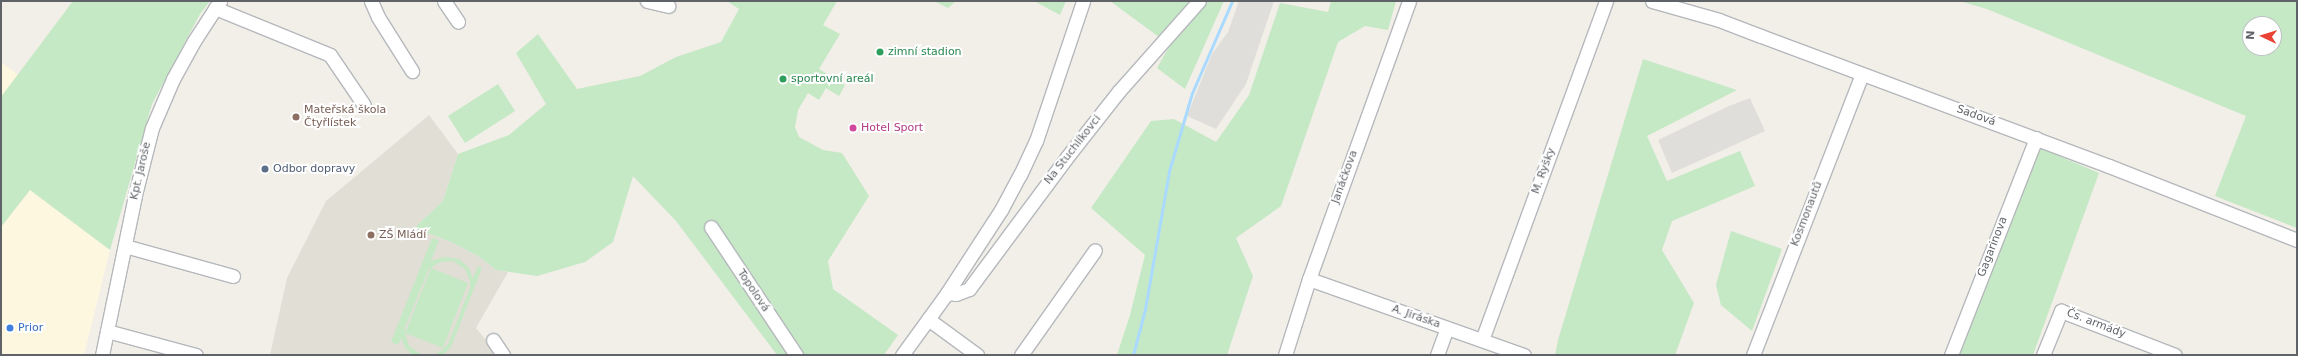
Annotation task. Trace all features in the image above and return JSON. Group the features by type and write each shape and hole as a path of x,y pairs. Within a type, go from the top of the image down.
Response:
{"street":[{"path":"371,1 378,17 412,71"},
{"path":"444,1 458,22"},
{"path":"647,1 668,6"},
{"path":"902,355 947,293 1001,210 1030,155 1062,70 1071,32 1083,1"},
{"name":"Na Stuchlíkovci","path":"947,293 956,294 969,288 1119,90 1200,1"},
{"name":"Janáčkova","path":"1285,355 1309,279 1409,1"},
{"name":"M. Ryšky","path":"1482,340 1606,1"},
{"name":"Sadová","path":"1652,1 1719,20 2036,138 2297,240"},
{"path":"218,5 330,55 364,105"},
{"name":"Kpt. Jaroše","path":"102,355 135,195 152,128 173,79 194,41 218,5"},
{"name":"Kosmonautů","path":"1753,355 1862,74"},
{"name":"Gagarinova","path":"1951,355 2036,138"},
{"name":"Topolová","path":"710,226 796,355"},
{"path":"125,246 232,276"},
{"path":"1021,355 1095,250"},
{"name":"A. Jiráska","path":"1309,279 1524,355"},
{"name":"Čs. armády","path":"2043,355 2061,311 2175,355"},
{"path":"928,319 977,355"},
{"path":"1436,355 1447,328"},
{"path":"107,332 196,355"},
{"path":"493,340 503,355"}],"shaded area":[{"path":"1239,1 1274,1 1246,84 1216,129 1187,116 1212,54 1228,32"},
{"path":"1,62 18,75 1,97"},
{"path":"1750,98 1765,131 1672,173 1658,140 1729,106"},
{"name":"ZŠ Mládí","path":"429,115 458,154 443,201 414,228 451,242 478,256 496,270 508,272 476,328 493,349 492,355 270,355 287,278 326,201"},
{"path":"30,190 110,250 84,355 1,355 1,227"}],"green space":[{"path":"73,1 210,1 200,14 152,104 110,250 30,190 1,227 1,97"},
{"path":"727,1 837,1 823,25 840,34 819,69 845,85 839,96 826,88 819,100 808,93 798,110 795,127 799,137 823,150 842,153 869,196 828,261 833,289 898,335 884,355 777,355 676,221 633,176 613,242 585,262 537,276 496,270 478,256 451,242 414,228 443,201 458,154 509,135 546,104 516,53 538,34 577,89 640,76 676,57 721,42 739,9"},
{"path":"934,1 956,1 948,8"},
{"path":"1034,1 1066,1 1060,15"},
{"path":"1110,1 1224,1 1185,89 1157,68 1170,45"},
{"path":"1331,1 1396,1 1388,30 1365,26 1338,42 1281,206 1236,238 1253,276 1227,355 1117,355 1130,315 1145,255 1091,208 1151,121 1174,119 1216,142 1249,95 1280,3 1328,12"},
{"path":"1959,1 2297,1 2297,228 2215,196 2246,116 1987,9"},
{"path":"1643,59 1737,90 1647,136 1667,181 1740,151 1755,186 1672,221 1662,250 1694,303 1675,355 1555,355 1558,340"},
{"path":"498,84 515,111 465,143 448,116"},
{"path":"2038,147 2099,173 2033,355 1960,355"},
{"path":"1731,231 1782,249 1752,331 1721,305 1716,285"},
{"path":"432,238 439,240 431,261 444,257 459,259 469,268 473,279 478,266 482,268 451,347 443,355 434,355 448,344 470,288 470,281 465,269 453,261 440,262 429,269 405,327 405,333 409,346 422,355 412,355 405,347 401,338 398,345 391,342"},
{"path":"431,268 468,283 443,348 405,333"}],"waterway":[{"path":"1133,355 1145,309 1169,171 1192,93 1232,1"}],"place":[{"name":"zimní stadion","path":"880,52"},
{"name":"sportovní areál","path":"783,79"},
{"name":"Mateřská škola Čtyřlístek","path":"296,117"},
{"name":"Hotel Sport","path":"853,128"},
{"name":"Odbor dopravy","path":"265,169"},
{"name":"ZŠ Mládí","path":"371,235"},
{"name":"Prior","path":"10,328"}]}
